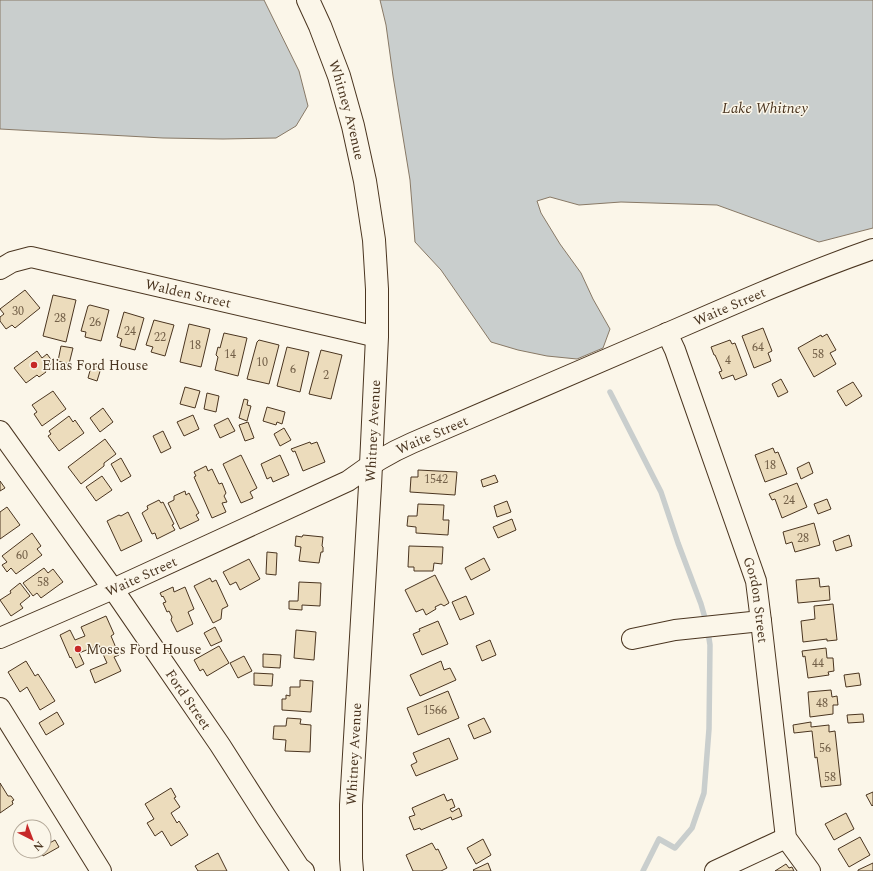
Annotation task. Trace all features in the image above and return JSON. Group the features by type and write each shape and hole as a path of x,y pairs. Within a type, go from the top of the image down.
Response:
{"main road":[{"name":"Whitney Avenue","path":"308,0 320,26 339,76 353,126 364,174 374,240 377,289 377,337 371,465 351,805 352,871"}],"street":[{"name":"Waite Street","path":"0,638 113,589 348,481 395,450 819,269 873,249"},
{"name":"Walden Street","path":"0,269 12,262 30,257 377,337"},
{"name":"Gordon Street","path":"667,333 675,350 756,581 786,838 810,871"},
{"name":"Ford Street","path":"0,432 113,589 220,745 299,867 304,871"},
{"path":"632,639 675,630 761,621"},
{"path":"0,708 101,871"},
{"path":"715,871 786,838"}],"water":[{"path":"0,0 264,0 299,71 308,106 296,126 276,138 163,138 0,129"},
{"name":"Lake Whitney","path":"380,0 873,0 873,228 819,242 717,205 621,202 579,205 550,197 537,201 541,213 560,244 581,273 593,299 610,329 603,348 577,359 547,356 518,350 491,342 441,270 415,242 410,180 386,25"}],"building":[{"path":"25,290 40,308 15,328 12,325 6,329 0,321 0,317 4,314 0,309"},
{"path":"53,295 76,300 66,342 43,336"},
{"path":"90,305 109,310 101,341 85,337 86,332 81,331 88,306"},
{"path":"124,312 144,318 135,350 120,346 122,339 117,337"},
{"path":"154,320 174,325 165,356 151,352 153,347 146,345"},
{"path":"189,324 210,329 201,367 180,362"},
{"path":"763,328 772,351 768,353 771,361 754,368 742,336"},
{"path":"224,333 247,338 238,376 215,370 218,357 216,355 218,347 220,348"},
{"path":"827,334 836,350 830,353 836,364 814,377 798,348 821,335 822,337"},
{"path":"259,340 279,345 269,384 247,379 257,342"},
{"path":"730,340 732,344 735,343 747,375 735,380 733,375 722,379 719,372 722,371 711,347"},
{"path":"61,346 73,348 69,364 58,361"},
{"path":"287,347 309,352 300,392 277,386"},
{"path":"321,350 342,355 331,399 309,394"},
{"name":"Elias Ford House","path":"37,351 42,358 47,354 53,362 44,369 46,372 39,377 37,375 26,383 14,368"},
{"path":"94,366 101,368 97,381 88,378 91,367"},
{"path":"781,379 788,392 778,397 772,384"},
{"path":"853,382 862,396 846,406 837,391"},
{"path":"185,387 200,391 195,408 180,404"},
{"path":"53,391 66,409 42,426 34,414 37,412 32,405"},
{"path":"207,393 219,396 216,412 204,409"},
{"path":"244,399 248,400 247,405 251,406 247,421 239,418"},
{"path":"267,407 285,412 282,424 277,422 276,425 263,421"},
{"path":"103,408 113,422 100,432 90,418"},
{"path":"193,415 199,429 184,436 177,422"},
{"path":"69,416 73,422 75,420 84,433 59,451 48,436 51,434 49,431"},
{"path":"228,418 235,431 220,438 214,425"},
{"path":"248,422 254,438 245,441 239,425"},
{"path":"284,428 291,440 280,446 274,434"},
{"path":"163,431 171,448 161,453 153,436"},
{"path":"105,439 116,454 104,463 104,466 81,484 68,467"},
{"path":"310,442 311,444 317,442 325,462 303,471 295,451 293,452 291,449"},
{"path":"773,448 775,453 778,452 787,474 765,482 755,455"},
{"path":"241,455 257,488 250,492 253,498 241,503 223,464"},
{"path":"280,455 289,475 273,482 271,477 267,479 261,464"},
{"path":"121,458 131,476 121,482 111,464"},
{"path":"809,462 813,473 801,479 797,468"},
{"path":"206,466 208,471 212,469 219,484 222,483 226,493 224,496 227,502 222,503 226,512 212,518 194,477 196,476 194,472"},
{"path":"418,470 457,472 455,495 410,492 411,477 418,477"},
{"path":"495,475 498,482 483,487 481,480"},
{"path":"102,476 112,490 96,501 86,487"},
{"path":"0,481 5,488 0,491"},
{"path":"797,483 807,507 782,518 775,499 772,500 769,494"},
{"path":"185,491 186,495 189,493 199,513 196,515 199,520 180,529 168,503 174,500 174,496"},
{"path":"827,499 831,509 818,514 814,504"},
{"path":"159,500 161,503 163,502 174,524 172,525 175,530 157,539 155,533 152,534 142,513 148,509 147,506"},
{"path":"507,501 511,512 497,517 494,506"},
{"path":"418,504 444,505 443,520 449,520 448,535 416,533 416,527 407,526 408,516 417,516"},
{"path":"7,507 20,525 0,539 0,512"},
{"path":"128,512 142,541 121,551 107,521"},
{"path":"512,519 516,530 498,538 493,527"},
{"path":"814,523 820,545 795,552 792,542 786,544 783,532"},
{"path":"32,533 41,546 37,549 42,555 16,574 11,568 7,572 2,565 7,562 2,556"},
{"path":"303,535 323,537 323,552 321,552 319,563 299,561 301,547 295,546 296,536 302,537"},
{"path":"849,535 852,546 836,551 833,541"},
{"path":"409,546 443,547 442,564 434,563 433,571 414,571 414,567 408,567"},
{"path":"267,552 277,553 276,575 266,574"},
{"path":"484,558 490,570 471,580 465,568"},
{"path":"249,559 260,579 240,590 236,582 230,585 223,572"},
{"path":"44,568 48,573 53,569 63,582 41,598 37,593 33,596 23,583"},
{"path":"435,575 449,603 444,606 441,604 435,607 436,609 426,615 423,609 416,612 405,590"},
{"path":"210,578 212,582 216,580 228,606 222,609 221,619 213,623 194,586"},
{"path":"819,578 820,587 829,586 830,600 798,603 796,580"},
{"path":"299,582 321,583 320,606 302,605 302,610 289,609 289,601 298,601"},
{"path":"20,583 30,596 20,604 23,608 11,616 0,600 11,593 10,591"},
{"path":"173,587 174,592 185,587 194,609 188,612 193,624 177,632 171,620 172,617 169,611 167,612 163,603 166,602 160,593"},
{"path":"466,596 474,614 460,620 452,602"},
{"path":"833,604 837,640 827,641 827,639 803,642 801,621 815,619 814,606"},
{"name":"Moses Ford House","path":"106,616 114,634 111,636 119,655 114,657 121,671 95,683 90,670 107,663 99,645 79,653 84,664 76,668 60,635 70,630 75,640 85,636 81,627"},
{"path":"438,621 448,644 422,655 413,634 420,631 419,629"},
{"path":"215,627 222,641 211,646 204,633"},
{"path":"296,630 316,632 314,660 294,658"},
{"path":"490,640 496,655 482,661 476,646"},
{"path":"219,646 229,663 207,676 203,669 200,671 194,660"},
{"path":"826,648 827,658 833,658 834,671 828,672 829,675 808,678 805,656 803,657 802,651"},
{"path":"263,654 281,655 280,668 263,667"},
{"path":"244,656 252,671 238,678 230,663"},
{"path":"26,661 35,676 38,674 55,701 40,710 27,687 20,692 8,672"},
{"path":"441,661 444,670 450,668 456,680 420,696 410,675"},
{"path":"254,673 273,674 272,686 254,685"},
{"path":"859,673 861,685 846,687 844,675"},
{"path":"300,680 313,681 311,712 282,710 282,699 286,699 286,695 290,696 290,687 300,687"},
{"path":"831,690 832,697 837,696 838,705 833,705 833,714 810,717 808,692"},
{"path":"448,691 459,718 418,735 407,708"},
{"path":"57,712 64,724 46,735 39,723"},
{"path":"863,714 864,722 848,723 847,715"},
{"path":"287,718 301,719 300,724 311,725 310,752 285,751 286,740 273,739 274,726 286,726"},
{"path":"484,718 491,732 474,739 468,725"},
{"path":"811,722 811,727 829,725 829,732 835,731 841,785 821,787 817,757 815,758 812,731 794,733 793,725"},
{"path":"449,738 458,759 416,776 411,765 417,762 413,753"},
{"path":"0,783 8,796 11,796 14,800 12,801 13,804 0,813"},
{"path":"171,788 176,797 174,798 180,807 171,813 177,823 179,821 188,835 171,846 162,831 155,836 147,823 154,819 145,804"},
{"path":"873,792 873,805 872,806 866,795"},
{"path":"444,794 447,801 452,799 455,807 450,809 452,812 459,808 462,816 452,820 451,817 421,830 420,828 414,830 409,817 415,815 412,808"},
{"path":"846,813 854,829 834,840 825,824"},
{"path":"860,837 870,855 849,867 838,849"},
{"path":"483,839 491,855 476,864 467,848"},
{"path":"55,840 59,847 52,851 52,842"},
{"path":"432,843 436,850 438,849 447,868 441,871 413,871 406,855"},
{"path":"218,853 227,871 198,871 195,866"},
{"path":"488,863 491,871 473,870"},
{"path":"873,863 873,871 858,871 858,870"},
{"path":"786,864 789,868 792,867 794,871 775,871"}],"waterway":[{"path":"610,392 661,492 701,604 707,625 710,645 709,729 704,793 692,828 675,848 659,839 643,871"}],"place":[{"name":"Elias Ford House","path":"34,365"},
{"name":"Moses Ford House","path":"78,649"}]}
